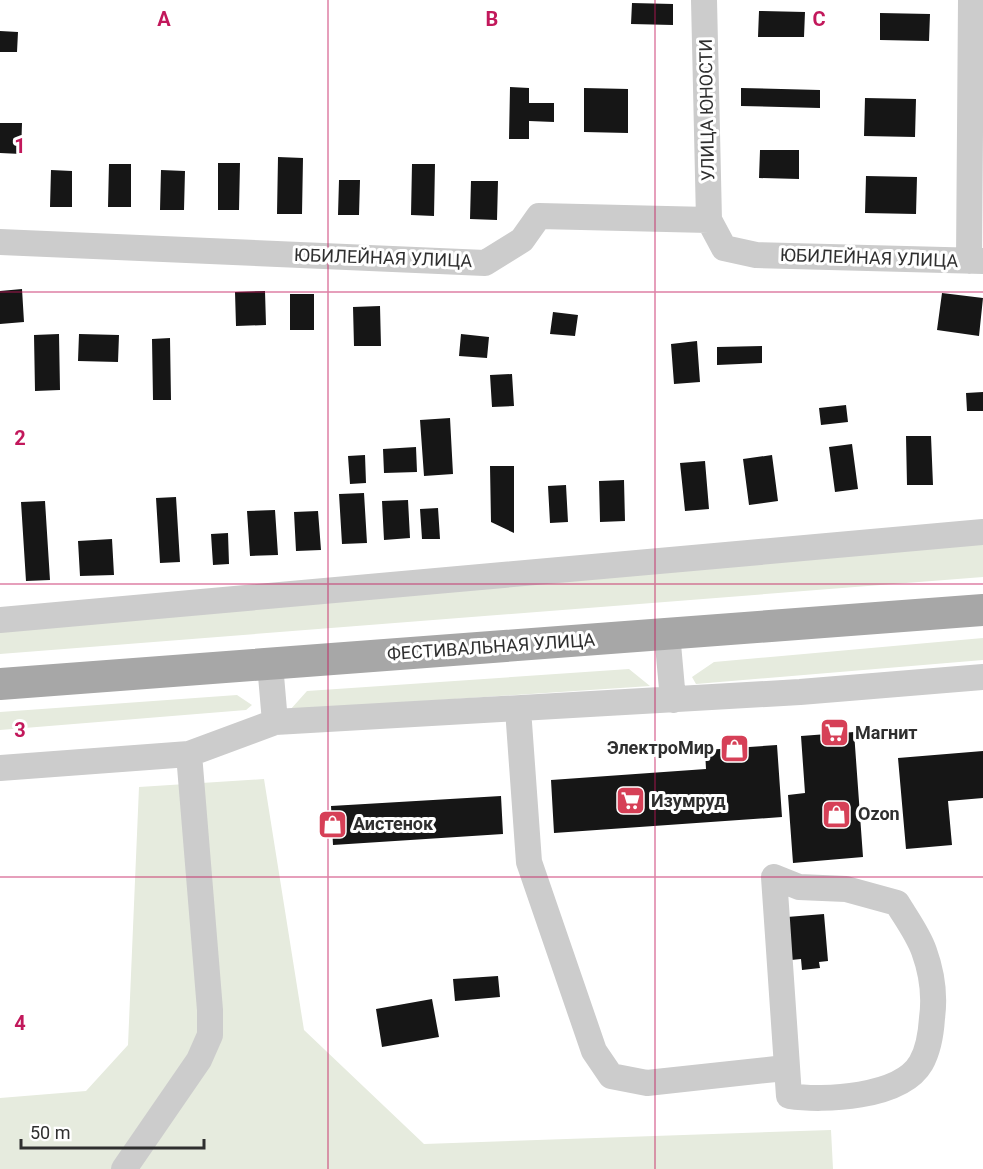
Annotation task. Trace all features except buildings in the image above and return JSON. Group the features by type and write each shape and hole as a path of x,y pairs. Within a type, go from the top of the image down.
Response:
{"main road":[{"name":"ФЕСТИВАЛЬНАЯ УЛИЦА","path":"0,684 983,610"}],"street":[{"name":"УЛИЦА ЮНОСТИ","path":"704,0 709,220"},
{"path":"971,0 976,261"},
{"name":"ЮБИЛЕЙНАЯ УЛИЦА","path":"0,242 485,263 522,240 538,216 709,220 724,248 756,255 976,261"},
{"path":"0,620 983,532"},
{"path":"667,633 673,700"},
{"path":"270,664 275,722"},
{"path":"0,768 189,754 275,722 673,700 983,677"},
{"path":"518,709 530,862 594,1051 611,1076 647,1083 785,1068"},
{"path":"124,1169 199,1060 210,1035 210,1010 189,754"},
{"path":"774,877 800,887 846,889 897,903 924,950 935,995 930,1040 920,1065 898,1083 869,1093 816,1100 789,1096 785,1068 774,877"}],"shaded area":[{"path":"983,543 983,577 0,654 0,630"},
{"path":"983,638 983,660 696,684 692,677 714,662"},
{"path":"629,669 650,686 290,710 307,691"},
{"path":"237,695 252,705 246,710 0,730 0,712"},
{"path":"264,779 304,1030 424,1144 831,1130 833,1169 0,1169 0,1098 86,1091 128,1045 139,787"}],"place":[{"name":"Магнит","path":"834,733"},
{"name":"ЭлектроМир","path":"735,748"},
{"name":"Изумруд","path":"630,801"},
{"name":"Ozon","path":"837,814"},
{"name":"Аистенок","path":"332,824"}]}
